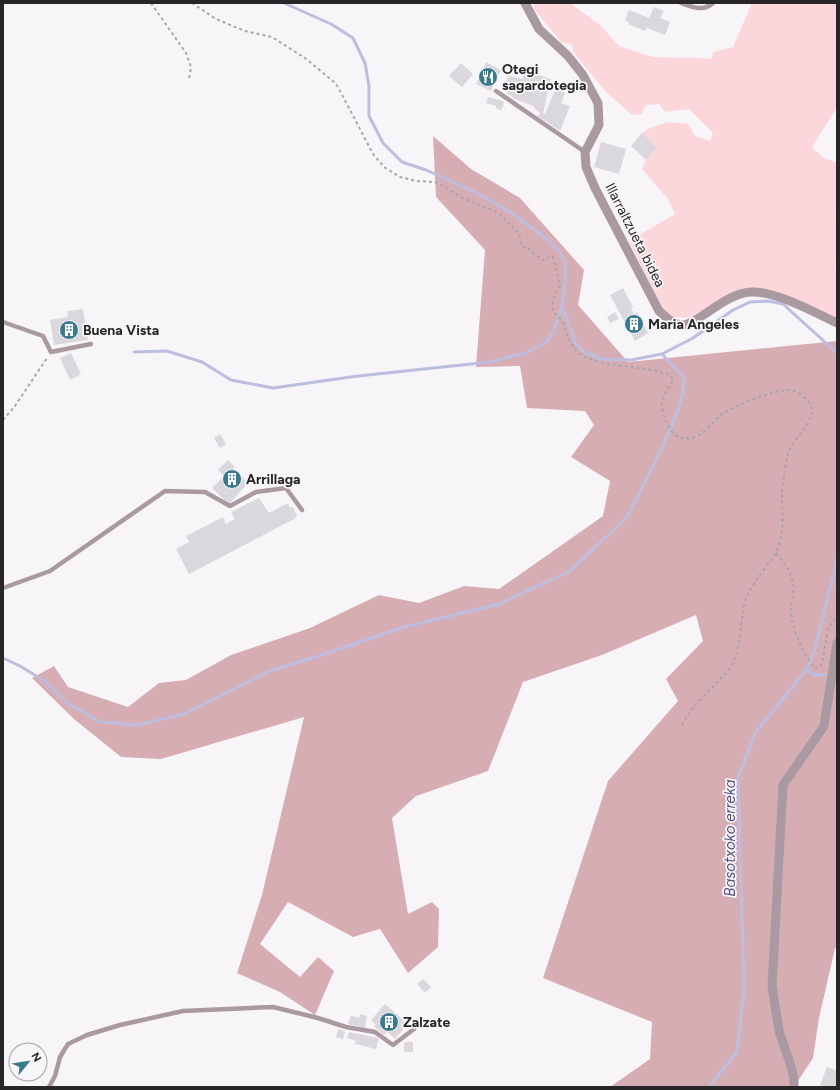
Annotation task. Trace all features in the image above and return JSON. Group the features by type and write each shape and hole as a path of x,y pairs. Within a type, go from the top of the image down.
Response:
{"street":[{"path":"525,3 539,29 568,56 583,75 598,102 598,125 584,152"},
{"name":"Illarraltzueta bidea","path":"584,152 586,167 595,188 659,311 670,321 683,325 694,321 735,296 749,292 764,292 780,297 837,323"},
{"path":"794,1087 790,1063 779,1031 772,986 783,785 824,726 837,643"}],"lane":[{"path":"681,3 697,9 713,3"},
{"path":"496,91 584,152"},
{"path":"3,322 43,336 51,352 91,344"},
{"path":"3,588 50,571 165,491 205,492 230,506 256,492 286,488 302,510"},
{"path":"49,1087 55,1076 60,1057 68,1044 87,1035 183,1011 273,1007 318,1018 346,1027 376,1032 393,1046 414,1030"}],"path":[{"path":"151,3 186,53 192,71 189,79"},
{"path":"192,3 211,16 234,27 272,37 299,54 334,82 342,94 373,154 378,162 389,171 400,177 439,184 460,197 499,213 519,232 522,245 524,247 527,247 542,260 545,260 551,256 553,257 560,286 553,300 552,307 554,312 564,324 566,334 574,349 585,357 603,362 654,370 671,375 673,380 664,396 662,409 667,426 676,436 682,438 698,436 722,414 733,407 777,391 791,390 804,397 810,403 812,414 810,420 792,444 788,453 782,492 782,528 780,541 776,553 754,582 746,597 738,648 732,664 726,673 695,705 681,726"},
{"path":"3,420 16,406 51,352"},
{"path":"776,553 788,566 793,581 794,586 790,613 794,629 814,668 820,667"}],"shaded area":[{"path":"534,3 570,3 600,25 619,46 653,57 712,59 713,52 733,47 752,3 837,3 837,107 812,147 822,157 837,163 837,215 834,215 837,220 837,258 835,264 837,272 837,319 780,297 749,292 687,318 675,317 666,312 661,306 629,241 675,214 668,199 642,169 646,160 657,147 642,133 650,128 668,122 688,124 695,136 710,141 713,133 689,109 665,112 659,104 646,105 641,114 632,115 605,91 573,52 572,45 561,42 534,9"},
{"path":"433,136 471,169 520,198 584,270 578,305 628,362 837,341 837,948 835,948 819,1018 813,1058 794,1087 610,1087 650,1059 652,1022 543,978 608,781 678,701 666,679 703,641 696,615 602,655 523,682 488,771 416,796 392,818 408,914 432,902 439,909 438,947 408,973 380,929 353,937 288,902 260,944 300,977 318,957 334,971 315,1015 280,992 237,973 262,895 304,717 161,759 121,757 74,719 32,678 54,666 68,687 128,707 159,683 186,680 231,655 310,628 379,595 419,603 464,586 499,589 603,516 610,481 571,457 594,425 585,411 527,408 520,366 476,367 485,250 436,197"}],"building":[{"path":"654,7 664,11 660,18 670,22 665,35 647,28 645,31 628,24 629,22 625,21 629,10 649,18"},
{"name":"Otegi sagardotegia","path":"486,62 501,70 491,91 476,84"},
{"path":"461,63 473,74 462,87 449,76"},
{"path":"524,70 551,79 543,113 545,114 556,88 565,93 561,103 570,106 560,131 538,116 540,113 533,106 515,99 504,90 508,76 523,79"},
{"path":"488,97 503,101 504,104 501,111 496,108 496,106 486,103"},
{"path":"642,133 657,147 646,160 631,146"},
{"path":"601,142 626,149 619,174 594,167"},
{"name":"Maria Angeles","path":"623,288 633,307 631,308 634,314 637,312 648,333 635,341 610,295"},
{"name":"Buena Vista","path":"83,309 88,340 54,345 50,320 68,317 67,311"},
{"path":"615,312 619,319 610,323 607,317"},
{"path":"71,353 81,374 70,380 60,358"},
{"path":"220,434 226,444 220,448 214,438"},
{"name":"Arrillaga","path":"228,460 235,467 233,468 248,483 229,504 212,488 224,476 218,470"},
{"path":"259,498 269,513 288,503 290,508 293,507 297,516 295,517 296,518 189,574 176,549 189,542 186,536 223,517 226,524 235,519 231,512"},
{"path":"423,979 431,987 425,993 417,984"},
{"name":"Zalzate","path":"385,1004 408,1024 395,1039 387,1032 384,1035 374,1026 376,1025 371,1020"},
{"path":"360,1014 367,1016 365,1028 348,1024 351,1015 359,1018"},
{"path":"338,1029 345,1031 343,1039 336,1037"},
{"path":"349,1032 379,1038 376,1049 355,1044 356,1041 347,1038"},
{"path":"404,1042 413,1042 413,1052 404,1052"},
{"path":"827,1067 837,1071 837,1087 826,1087 820,1085"}],"waterway":[{"name":"Basotxoko erreka","path":"284,3 331,24 353,38 365,63 369,86 369,116 383,143 402,162 426,170 473,191 507,210 547,239 558,250 565,262 566,274 562,306 576,344 584,352 602,359 631,360 662,354 693,338 733,310 750,302 768,301 783,304 837,353"},
{"path":"134,352 167,351 202,362 231,380 273,388 358,376 490,362 525,353 546,342 553,333 562,307"},
{"path":"3,658 20,666 46,682 67,703 100,722 138,725 184,714 269,671 319,656 404,627 499,604 570,571 627,517 674,421 683,393 684,378 662,354"},
{"name":"Basotxoko erreka","path":"709,1087 737,1052 744,989 738,777 756,732 807,669 814,652 835,570 837,555"},
{"path":"807,669 814,675 825,675"}],"place":[{"name":"Otegi sagardotegia","path":"488,77"},
{"name":"Maria Angeles","path":"634,324"},
{"name":"Buena Vista","path":"69,330"},
{"name":"Arrillaga","path":"232,479"},
{"name":"Zalzate","path":"389,1022"}]}
